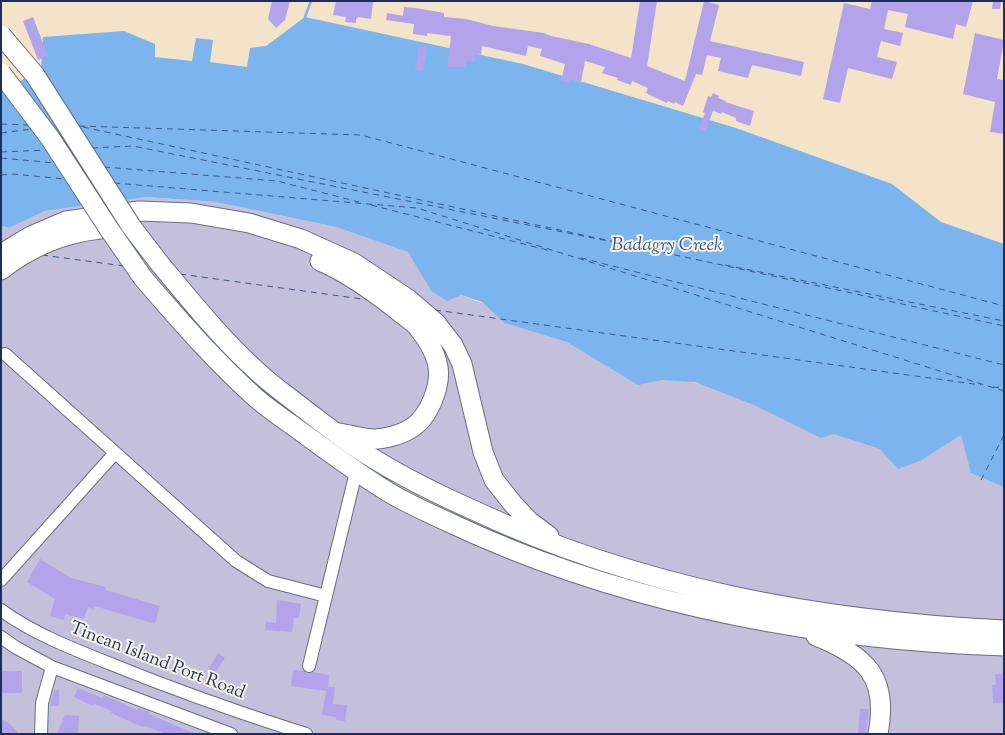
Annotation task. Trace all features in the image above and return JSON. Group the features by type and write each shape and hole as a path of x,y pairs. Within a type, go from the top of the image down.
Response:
{"highway":[{"path":"1,35 35,75 131,226 160,264 211,324 261,376 366,454 430,490 494,520 568,550 627,570 704,591 798,609 904,622 1004,630"},
{"path":"1,73 50,138 143,278 217,362 258,400 356,472 398,497 449,522 554,566 614,586 681,603 785,624 860,636 950,644 1004,646"},
{"path":"1,254 31,236 66,221 139,211 191,213 249,223 301,240 354,263 408,299 436,323 453,345 462,364 483,452 494,480 513,504 529,520 568,550"},
{"path":"1,270 12,261 44,244 67,235 89,230 149,224 186,225 237,233 281,246 335,267 388,302 418,327 430,346 438,364 438,385 433,401 424,416 411,429 373,439 334,432"},
{"path":"785,624 836,644 854,654 868,667 877,685 880,701 878,734"}],"street":[{"path":"5,354 236,561 268,581 326,596"},
{"path":"1,580 115,453"},
{"path":"309,666 356,472"},
{"name":"Tincan Island Port Road","path":"1,610 14,619 64,645 242,714 306,734"},
{"path":"1,637 15,647 52,667 216,732 232,734"},
{"path":"41,734 42,703 52,667"}],"shaded area":[{"path":"147,197 216,202 336,227 409,252 430,290 461,295 479,302 521,311 692,382 961,435 1004,448 1004,734 1,734 1,226 9,228 45,211"}],"water":[{"name":"Badagry Creek","path":"305,17 523,64 736,128 892,184 941,222 1004,244 1004,487 971,473 961,435 920,461 898,469 880,449 834,434 821,438 754,405 695,382 662,380 638,385 567,342 505,323 482,302 461,295 447,301 431,291 408,252 336,227 216,202 147,197 45,211 9,228 1,226 1,92 41,69 43,37 124,31 155,44 155,57 192,61 196,38 213,40 210,62 247,67 250,48 266,46"}],"building":[{"path":"272,1 290,1 285,20 276,28 268,19"},
{"path":"336,1 373,1 371,19 358,17 356,23 345,22 346,17 333,15"},
{"path":"640,1 657,1 647,66 685,81 704,1 719,5 710,41 804,62 801,76 752,65 748,78 718,71 721,58 707,55 702,75 696,74 683,106 675,102 674,104 668,101 667,103 656,98 646,93 648,88 632,81 631,85 617,80 618,78 602,73 605,67 585,61 581,82 570,80 569,83 561,81 565,64 540,56 542,49 528,46 526,56 482,46 481,55 476,54 475,62 466,61 465,67 447,67 451,36 427,33 427,36 413,34 414,24 386,20 387,13 403,16 404,7 416,8 444,13 444,17 466,19 493,26 544,33 589,44 631,58"},
{"path":"872,1 973,1 966,27 956,24 953,39 905,27 908,14 888,10 884,29 903,33 900,46 881,41 877,57 897,62 892,79 848,68 840,103 823,99 844,3 870,9"},
{"path":"993,1 1001,1 1000,9 992,9"},
{"path":"33,17 48,56 38,60 23,21"},
{"path":"975,33 1004,40 997,79 1004,80 1004,134 990,132 995,102 963,94"},
{"path":"419,46 427,47 423,71 415,70"},
{"path":"713,93 725,102 754,111 750,126 736,121 736,118 722,112 722,114 713,111 706,131 699,129 705,113 703,112 708,96 711,97"},
{"path":"40,559 71,578 106,587 105,590 160,606 155,624 95,606 94,609 88,607 84,619 65,614 64,620 50,616 55,599 27,582"},
{"path":"277,600 301,604 299,618 294,618 292,632 265,630 266,622 276,623"},
{"path":"218,653 225,658 214,674 208,670"},
{"path":"293,670 303,671 308,674 314,672 329,675 328,687 335,687 333,704 347,705 345,721 336,720 336,717 322,715 326,691 291,686"},
{"path":"1,671 22,671 22,693 1,693"},
{"path":"995,674 1004,674 1004,703 993,703 992,685 996,685"},
{"path":"78,688 102,698 104,695 137,710 138,708 150,712 149,714 196,734 166,734 133,723 111,713 112,711 94,704 93,706 74,697"},
{"path":"54,690 59,690 59,706 50,706"},
{"path":"860,709 869,709 866,734 858,734"},
{"path":"65,715 79,716 78,734 57,734"},
{"path":"1,719 10,724 19,734 1,734"}],"waterway":[{"path":"305,17 311,1"}],"ferry route":[{"path":"1,124 28,125"},
{"path":"79,126 361,135 1004,306"},
{"path":"83,127 1004,326"},
{"path":"1,133 32,129"},
{"path":"92,148 133,146 608,241"},
{"path":"1,152 48,150"},
{"path":"1,158 55,163"},
{"path":"104,167 277,181 359,202"},
{"path":"1,175 13,174 65,179"},
{"path":"114,183 417,208 1004,391"},
{"path":"371,205 551,251"},
{"path":"42,255 124,266"},
{"path":"581,258 1004,365"},
{"path":"725,265 1004,321"},
{"path":"180,274 369,300"},
{"path":"435,310 981,385"},
{"path":"993,387 1004,388"},
{"path":"981,480 1004,435"}]}
